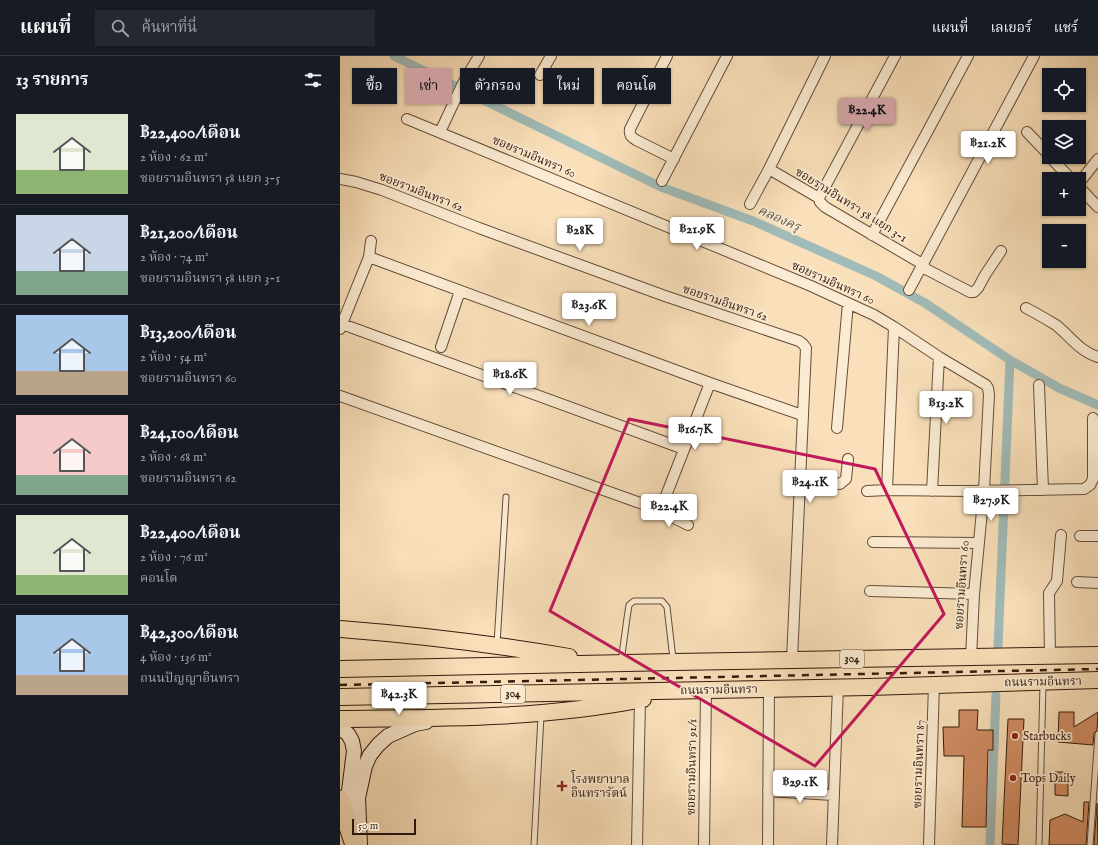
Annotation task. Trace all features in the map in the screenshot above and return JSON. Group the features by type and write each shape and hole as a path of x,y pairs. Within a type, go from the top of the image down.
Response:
{"highway":[{"path":"340,800 355,845"},
{"path":"358,815 367,845"}],"main road":[{"path":"340,629 397,633 614,663"},
{"name":"304","path":"340,669 1098,655"},
{"name":"ถนนรามอินทรา","path":"340,697 706,690 1098,680"},
{"path":"340,719 451,718 541,712 640,700 685,690"},
{"path":"359,845 358,798 364,766 378,745 388,736 415,724 451,718"},
{"path":"340,728 348,734 352,741 354,751 348,799 348,817 359,845"}],"street":[{"path":"540,75 551,56"},
{"path":"667,56 630,129 630,133 632,137 674,159"},
{"path":"662,182 727,56"},
{"path":"750,204 825,56"},
{"path":"819,198 895,56"},
{"path":"872,235 968,56"},
{"path":"909,290 1034,56"},
{"path":"440,132 474,58"},
{"name":"ซอยรามอินทรา 60","path":"407,119 811,286 894,327 939,357 983,383 988,388 989,395 984,490 974,594 971,658"},
{"path":"1027,132 1042,148"},
{"path":"1086,174 1098,158"},
{"path":"1057,164 1065,172"},
{"name":"ซอยรามอินทรา 58 แยก 3-1","path":"769,169 819,198 820,202 825,207 923,266 970,292 974,292 978,288 1001,251"},
{"name":"ซอยรามอินทรา 62","path":"340,179 376,188 664,296 799,341 803,344 806,348 792,660"},
{"path":"1086,195 1098,207"},
{"path":"371,241 368,258 341,326 684,449"},
{"path":"368,258 710,383 802,415"},
{"path":"441,347 460,291"},
{"path":"837,428 848,303"},
{"path":"1026,308 1056,326 1085,352 1098,358"},
{"path":"887,490 894,327"},
{"path":"932,491 939,357"},
{"path":"660,511 710,383"},
{"path":"1039,385 1043,490"},
{"path":"340,396 660,511 688,525"},
{"path":"866,491 1084,489 1090,485 1093,479 1093,418"},
{"path":"800,480 840,484 846,479 848,459"},
{"path":"1050,657 1049,593 1057,581 1060,535"},
{"path":"1080,536 1098,536"},
{"path":"873,542 978,543"},
{"path":"1077,582 1098,583"},
{"path":"870,591 974,594"},
{"name":"ซอยรามอินทรา 87","path":"929,845 934,684"},
{"path":"832,845 838,686"},
{"path":"768,845 769,688"},
{"name":"ซอยรามอินทรา 91/1","path":"704,845 706,690"},
{"path":"637,845 640,700"},
{"path":"768,791 833,795"}],"lane":[{"path":"497,646 506,497"},
{"path":"614,663 629,605 634,601 662,601 666,605 674,662"},
{"path":"1039,845 1043,682"},
{"path":"534,845 541,712"},
{"path":"1090,845 1098,734"}],"highlighted area":[{"path":"629,419 875,469 944,614 815,766 550,611"}],"building":[{"path":"959,710 978,710 977,730 993,730 993,750 988,750 986,827 962,827 964,756 944,756 943,727 959,727"},
{"path":"1059,712 1074,712 1074,727 1098,712 1097,730 1094,733 1093,745 1058,742"},
{"path":"1008,719 1024,719 1018,845 1002,844"},
{"path":"1055,772 1068,772 1068,796 1055,795"},
{"path":"1084,802 1089,802 1086,845 1049,845 1050,820 1065,814 1083,822"},
{"path":"1097,803 1098,845 1094,845"}],"waterway":[{"name":"คลองครุ","path":"394,56 661,187 753,221 876,276 925,303 1010,360 1059,388 1098,405"},
{"path":"998,646 1010,360"},
{"path":"990,845 996,695"}],"railway":[{"path":"340,685 1098,669"}],"place":[{"name":"Starbucks","path":"1015,736"},
{"name":"Tops Daily","path":"1013,778"},
{"name":"โรงพยาบาล อินทรารัตน์","path":"562,786"}]}
